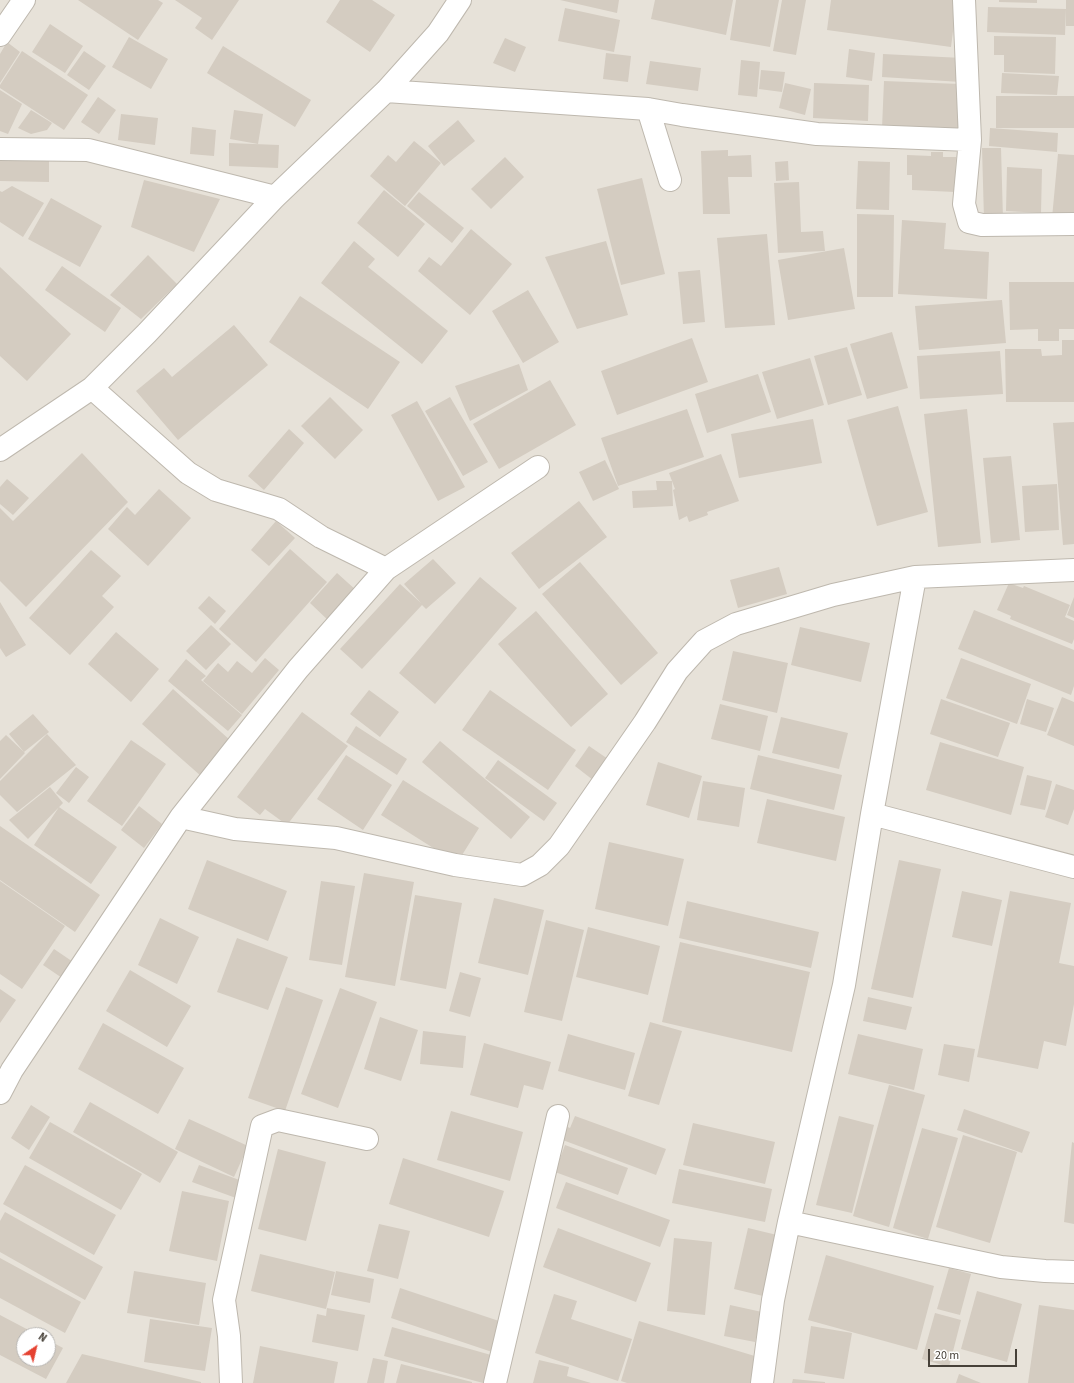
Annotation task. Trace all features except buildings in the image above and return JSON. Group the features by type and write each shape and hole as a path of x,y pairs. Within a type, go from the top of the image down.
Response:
{"street":[{"path":"0,35 24,0"},
{"path":"0,450 92,388 147,333 275,197 386,91 438,33 460,0"},
{"path":"964,0 970,140 964,204 970,222 982,225 1074,224"},
{"path":"386,91 648,109 817,134 970,140"},
{"path":"648,109 670,180"},
{"path":"0,149 88,150 275,197"},
{"path":"92,388 188,473 216,490 279,509 321,537 386,569"},
{"path":"0,1093 12,1070 181,817 298,669 386,569 538,466"},
{"path":"181,817 235,829 336,838 455,865 522,875 540,865 560,846 645,722 677,671 704,641 736,624 833,596 915,577 1074,570"},
{"path":"762,1383 773,1300 789,1222 844,985 872,814 915,577"},
{"path":"872,814 1074,867"},
{"path":"495,1383 558,1116"},
{"path":"231,1383 229,1336 224,1300 262,1126 278,1120 367,1139"},
{"path":"789,1222 1001,1267 1074,1272"}],"shaded area":[{"path":"0,0 1074,0 1074,1383 0,1383"}]}
